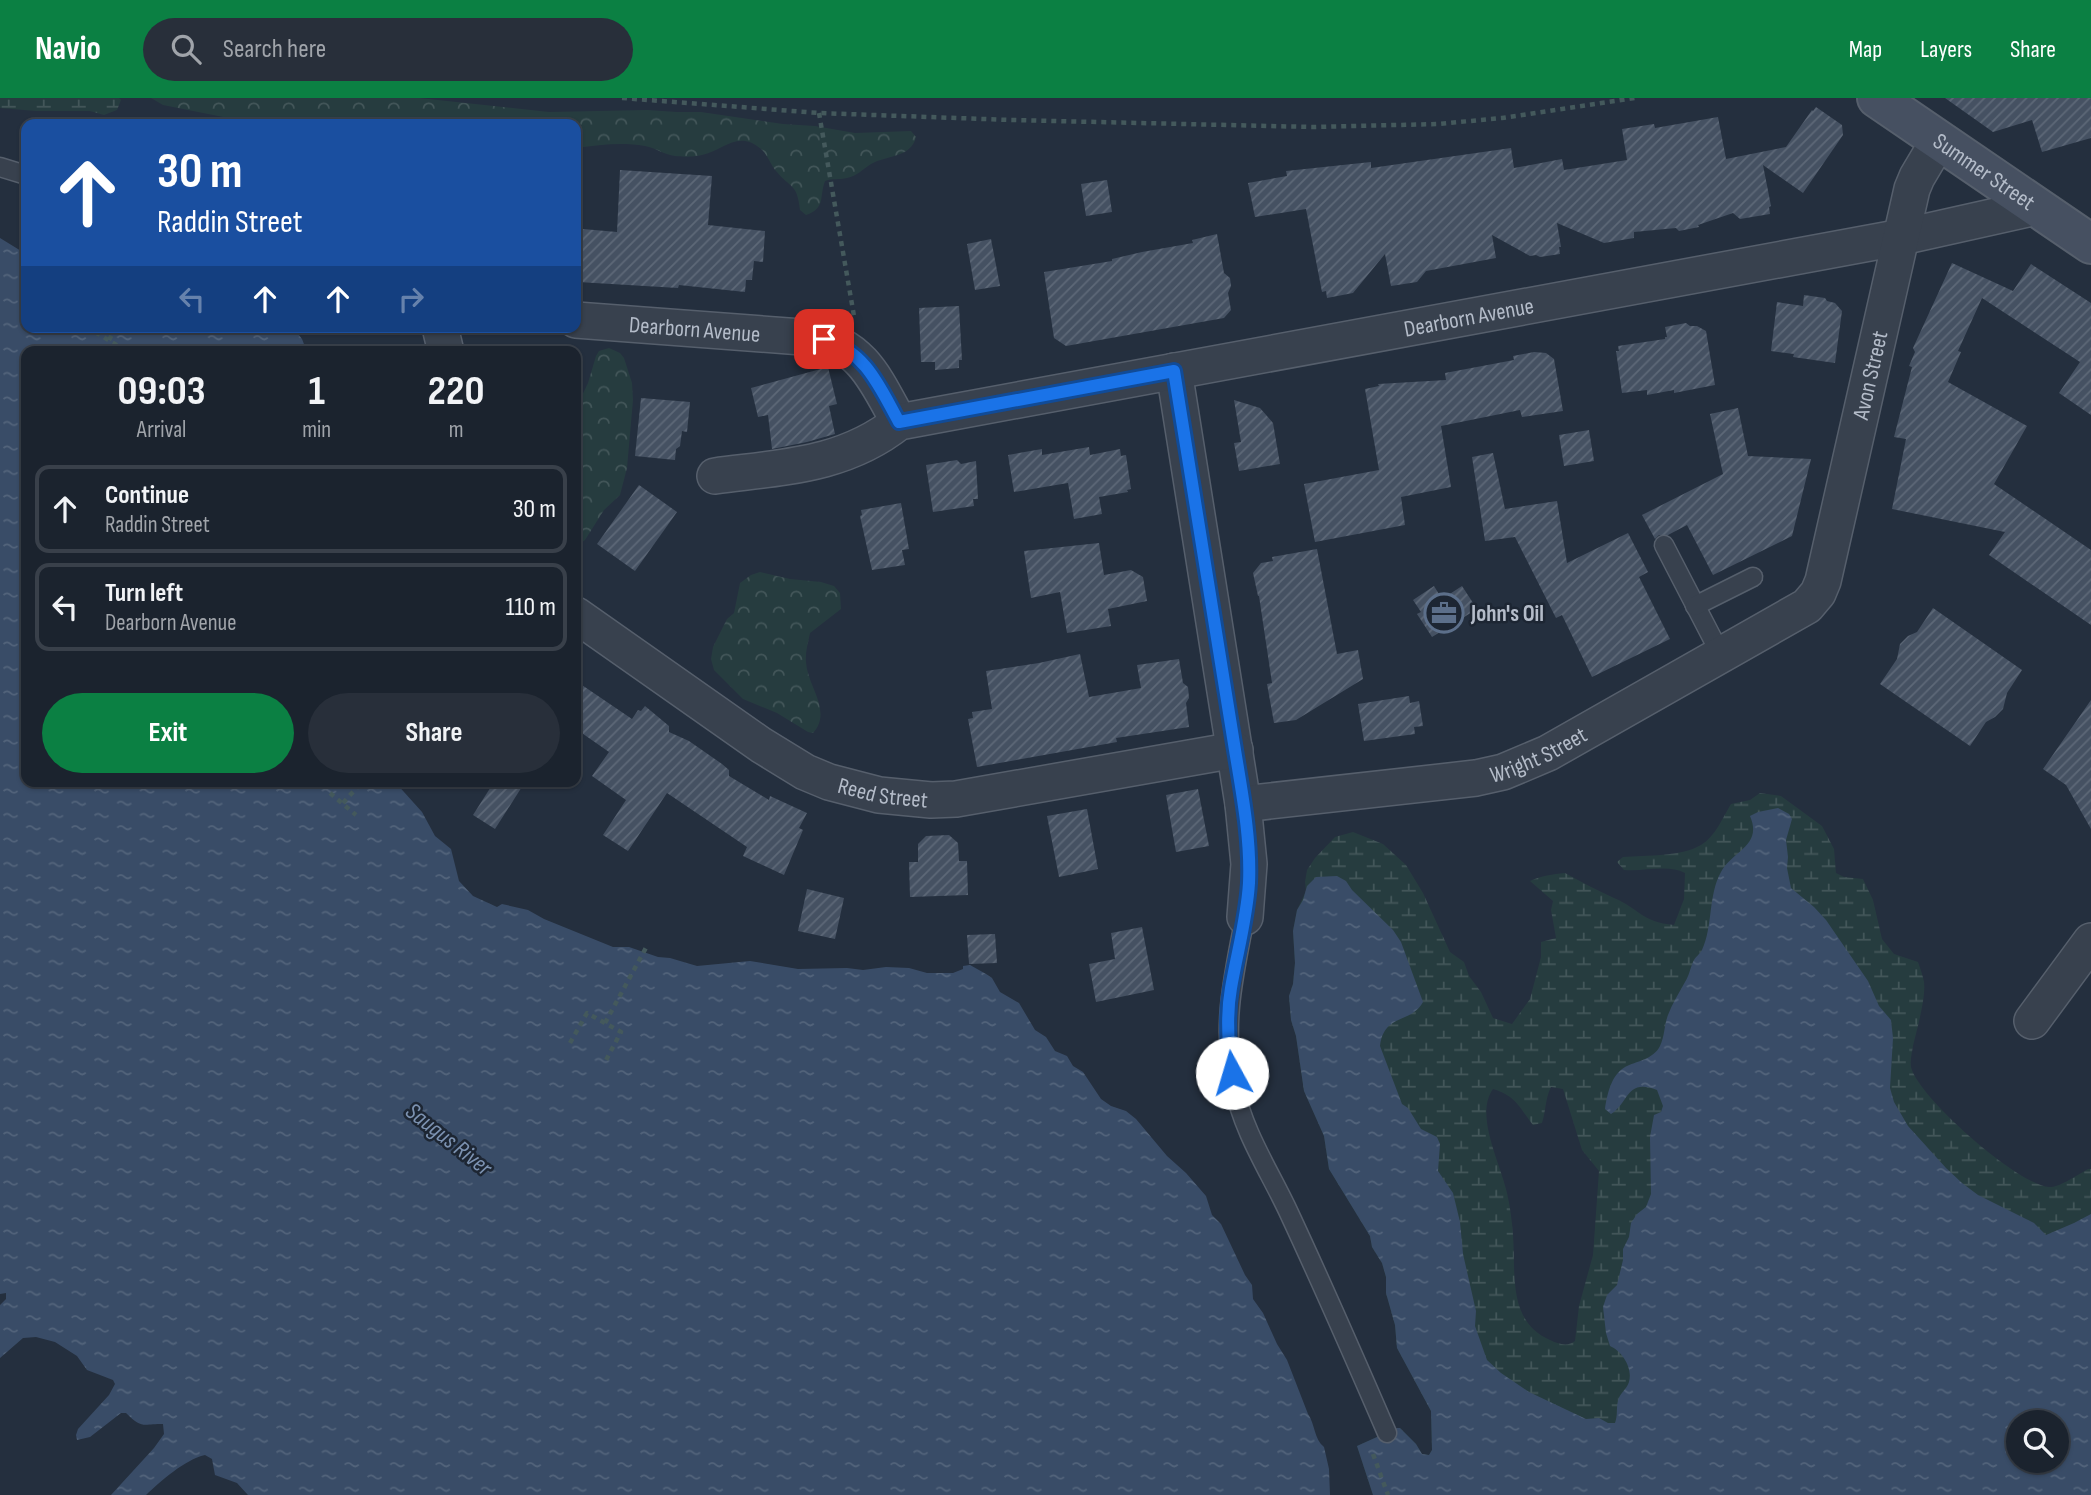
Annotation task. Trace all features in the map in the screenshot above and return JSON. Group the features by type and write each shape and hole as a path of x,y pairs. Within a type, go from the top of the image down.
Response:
{"main road":[{"name":"Summer Street","path":"1877,98 2091,244"}],"street":[{"name":"Avon Street","path":"1803,609 1815,598 1823,581 1914,182 1939,140"},
{"name":"Dearborn Avenue","path":"715,476 835,457 875,440 899,422 1902,237 2036,207"},
{"name":"Dearborn Avenue","path":"581,320 831,341 859,358 871,373 899,422"},
{"path":"1174,371 1243,804 1249,864 1245,918"},
{"name":"Wright Street","path":"1243,804 1442,783 1503,772 1548,753 1803,609"},
{"name":"Reed Street","path":"581,619 782,760 829,782 879,795 930,800 956,799 1235,750"},
{"path":"2032,1021 2091,941"}],"lane":[{"path":"0,167 21,173"},
{"path":"1664,545 1721,655"},
{"path":"1695,606 1753,577"},
{"path":"1245,918 1228,1011 1235,1088 1251,1136 1316,1272 1387,1433"}],"path":[{"path":"622,98 819,113 1035,121 1356,127 1502,118 1635,98"},
{"path":"819,113 854,315 854,325 846,348"},
{"path":"97,333 118,346"},
{"path":"109,340 113,333"},
{"path":"343,803 357,787"},
{"path":"330,793 356,815"},
{"path":"605,1023 648,944"},
{"path":"570,1043 587,1013 621,1032 605,1062"}],"green space":[{"path":"0,98 121,100 117,110 104,115 90,111 0,108"},
{"path":"151,98 419,98 549,112 701,112 855,133 911,131 916,137 909,149 898,155 877,161 851,177 825,181 817,209 806,215 800,210 795,191 776,171 763,151 753,143 745,141 731,143 702,155 678,156 636,145 610,144 581,147 581,119 233,119 163,105"},
{"path":"609,348 620,353 632,383 627,468 620,495 604,510 581,543 581,398 599,351"},
{"path":"760,572 821,582 834,586 840,593 841,609 810,633 807,648 807,671 820,707 818,725 813,733 777,713 743,699 714,670 711,659 713,647 727,619 734,613 740,583"},
{"path":"1760,793 1781,796 1822,826 1834,849 1836,873 1844,877 1863,879 1873,900 1882,939 1894,954 1918,962 1924,989 1911,1067 1931,1098 1971,1138 2015,1172 2034,1182 2053,1187 2091,1169 2091,1322 1373,1495 1357,1446 1400,1428 1422,1454 1429,1455 1432,1450 1431,1411 1397,1348 1382,1263 1372,1247 1370,1236 1329,1169 1324,1136 1304,1091 1289,996 1295,963 1293,931 1297,910 1306,891 1307,870 1335,837 1353,832 1383,844 1406,865 1423,893 1450,952 1464,962 1493,1018 1512,1024 1530,999 1541,957 1541,942 1556,938 1551,910 1553,901 1530,881 1565,873 1623,902 1647,918 1674,925 1684,899 1685,873 1664,869 1624,870 1617,862 1623,857 1673,854 1693,849 1715,832 1731,804 1750,800","holes":["1551,1087 1563,1089 1582,1150 1599,1171 1593,1255 1579,1306 1575,1341 1566,1344 1560,1344 1536,1332 1520,1309 1516,1295 1509,1203 1487,1126 1486,1112 1493,1089 1512,1099 1533,1125 1542,1123"]}],"water":[{"name":"Saugus River","path":"0,238 21,251 21,333 298,333 305,346 21,346 21,787 400,787 422,812 435,836 451,849 459,881 473,896 497,907 502,904 528,910 613,947 629,947 697,966 750,961 798,969 863,970 886,967 909,968 927,973 953,973 970,965 992,978 1000,992 1019,1003 1035,1030 1046,1037 1055,1051 1067,1056 1073,1066 1083,1072 1101,1099 1136,1119 1206,1196 1212,1215 1221,1224 1252,1285 1253,1299 1287,1360 1316,1436 1324,1447 1329,1469 1330,1495 248,1495 237,1483 215,1475 212,1459 205,1455 181,1466 146,1495 111,1495 154,1448 164,1434 163,1424 143,1424 126,1413 121,1413 90,1437 77,1440 78,1429 109,1395 115,1384 113,1380 87,1370 77,1356 55,1342 36,1337 23,1338 0,1358 0,1305 6,1299 6,1293 0,1294"},
{"path":"1778,808 1792,819 1786,840 1791,888 1826,920 1868,981 1879,1006 1891,1020 1893,1038 1890,1088 1894,1102 1908,1126 1962,1183 1978,1195 2034,1223 2046,1235 2091,1214 2091,1495 1373,1495 1357,1446 1400,1428 1422,1454 1429,1455 1432,1450 1431,1411 1397,1348 1382,1263 1372,1247 1370,1236 1329,1169 1324,1136 1304,1091 1289,996 1295,963 1293,931 1297,910 1307,886 1316,877 1337,876 1346,881 1401,942 1423,1002 1412,1014 1387,1028 1380,1046 1402,1104 1408,1108 1421,1129 1437,1137 1440,1144 1438,1171 1453,1193 1476,1311 1475,1326 1487,1360 1529,1392 1586,1419 1599,1418 1615,1423 1617,1404 1630,1377 1622,1356 1610,1346 1603,1307 1607,1295 1617,1285 1631,1223 1646,1207 1651,1194 1650,1137 1654,1115 1661,1112 1663,1106 1657,1090 1647,1087 1634,1089 1611,1114 1605,1109 1607,1098 1610,1086 1620,1071 1649,1057 1660,1046 1670,1011 1694,960 1702,950 1717,881 1726,865 1744,847 1752,834 1750,816"}],"building":[{"path":"1945,98 2091,98 2091,138 2042,152 2032,120 1993,132"},
{"path":"1816,107 1842,125 1843,135 1803,193 1763,165 1771,206 1770,214 1740,219 1733,213 1698,225 1699,227 1679,231 1676,228 1634,232 1634,238 1604,243 1557,223 1560,254 1540,257 1530,256 1492,235 1496,258 1426,271 1417,282 1391,286 1385,254 1353,293 1327,298 1326,291 1322,292 1306,209 1255,217 1248,183 1287,176 1286,171 1371,162 1371,168 1511,148 1514,168 1562,159 1564,170 1627,160 1622,129 1654,124 1655,128 1718,117 1726,159 1786,147"},
{"path":"620,170 712,176 708,225 765,231 763,262 754,261 752,280 746,280 745,292 679,285 678,288 581,282 583,229 617,232"},
{"path":"1107,180 1112,212 1086,216 1081,184"},
{"path":"1217,234 1224,273 1230,278 1231,286 1228,293 1231,310 1224,318 1066,346 1054,338 1044,272 1112,261 1142,252 1193,243 1192,240"},
{"path":"991,239 1000,286 975,290 967,244"},
{"path":"1952,263 2013,291 2031,264 2091,303 2091,415 2059,393 2080,362 1982,298 1958,351 1961,352 1948,382 2027,426 1994,484 2091,550 2091,625 1989,555 2005,532 1892,509 1906,439 1894,437 1912,367 1909,366 1915,352 1913,348"},
{"path":"1804,295 1825,298 1835,303 1842,311 1835,363 1771,351 1777,302 1803,306"},
{"path":"959,306 962,360 959,360 959,368 935,370 935,362 921,362 919,308"},
{"path":"1686,323 1706,331 1715,385 1674,393 1674,390 1647,395 1647,390 1622,393 1616,351 1619,351 1618,346 1665,339 1665,327"},
{"path":"1546,353 1554,359 1563,411 1522,417 1520,410 1441,426 1451,487 1401,497 1405,525 1315,542 1304,484 1379,470 1365,389 1379,386 1378,384 1446,380 1445,373 1514,360 1513,356"},
{"path":"828,367 837,404 829,406 835,434 772,449 768,415 758,417 751,388"},
{"path":"641,398 690,402 687,432 682,431 675,460 635,456"},
{"path":"1234,400 1260,408 1273,423 1280,464 1239,471 1234,443 1241,442"},
{"path":"1738,408 1748,456 1811,459 1792,536 1713,575 1687,525 1655,539 1642,515 1723,474 1710,414"},
{"path":"1589,430 1594,461 1564,466 1559,435"},
{"path":"1089,447 1090,455 1120,449 1121,456 1126,455 1131,489 1127,490 1128,492 1099,497 1102,514 1074,519 1068,483 1014,492 1008,455 1042,449 1042,455"},
{"path":"1493,453 1505,509 1557,501 1567,563 1628,533 1648,572 1639,577 1670,639 1592,677 1562,615 1556,618 1515,537 1485,541 1472,457"},
{"path":"957,460 961,464 976,461 978,499 973,499 974,506 933,512 926,465"},
{"path":"639,485 677,512 635,571 597,544"},
{"path":"901,503 909,549 902,550 905,565 872,570 861,510"},
{"path":"1099,543 1104,575 1131,570 1143,577 1147,601 1108,609 1111,626 1067,633 1060,592 1031,598 1024,551"},
{"path":"1317,549 1337,654 1358,650 1363,679 1296,720 1274,723 1267,684 1272,683 1253,573 1261,563 1273,561 1272,557"},
{"name":"John's Oil","path":"1434,586 1442,599 1462,586 1477,609 1432,637 1417,614 1421,612 1413,600"},
{"path":"1933,608 2022,670 2007,693 2003,709 1986,722 1970,746 1880,684 1897,659 1900,644 1917,632"},
{"path":"1080,654 1089,697 1141,688 1137,665 1179,659 1183,683 1188,687 1189,698 1186,703 1189,727 1116,738 1117,742 977,767 968,719 973,718 972,712 992,709 986,671"},
{"path":"581,684 632,719 638,710 641,711 645,706 669,726 669,732 689,741 722,764 729,770 729,776 769,800 770,796 807,813 799,828 803,830 784,875 743,856 747,847 667,793 628,851 603,835 626,800 592,776 609,752 581,732"},
{"path":"1409,696 1410,703 1419,701 1423,726 1414,727 1415,734 1364,741 1358,704"},
{"path":"2091,700 2091,829 2066,785 2043,769"},
{"path":"491,787 522,787 495,829 473,815"},
{"path":"1198,789 1209,846 1176,852 1166,795"},
{"path":"1087,809 1098,869 1059,877 1047,816"},
{"path":"949,835 958,843 959,861 967,861 968,895 910,897 909,862 918,862 918,844 926,836"},
{"path":"807,889 844,898 835,939 798,931"},
{"path":"1142,927 1154,990 1096,1002 1089,964 1115,959 1111,933"},
{"path":"995,934 997,963 969,964 967,935"}],"place":[{"name":"John's Oil","path":"1444,613"}],"route":[{"path":"824,339 839,344 859,358 871,373 899,422 1174,371 1235,750 1249,864 1245,918 1228,1011 1232,1073"}]}
